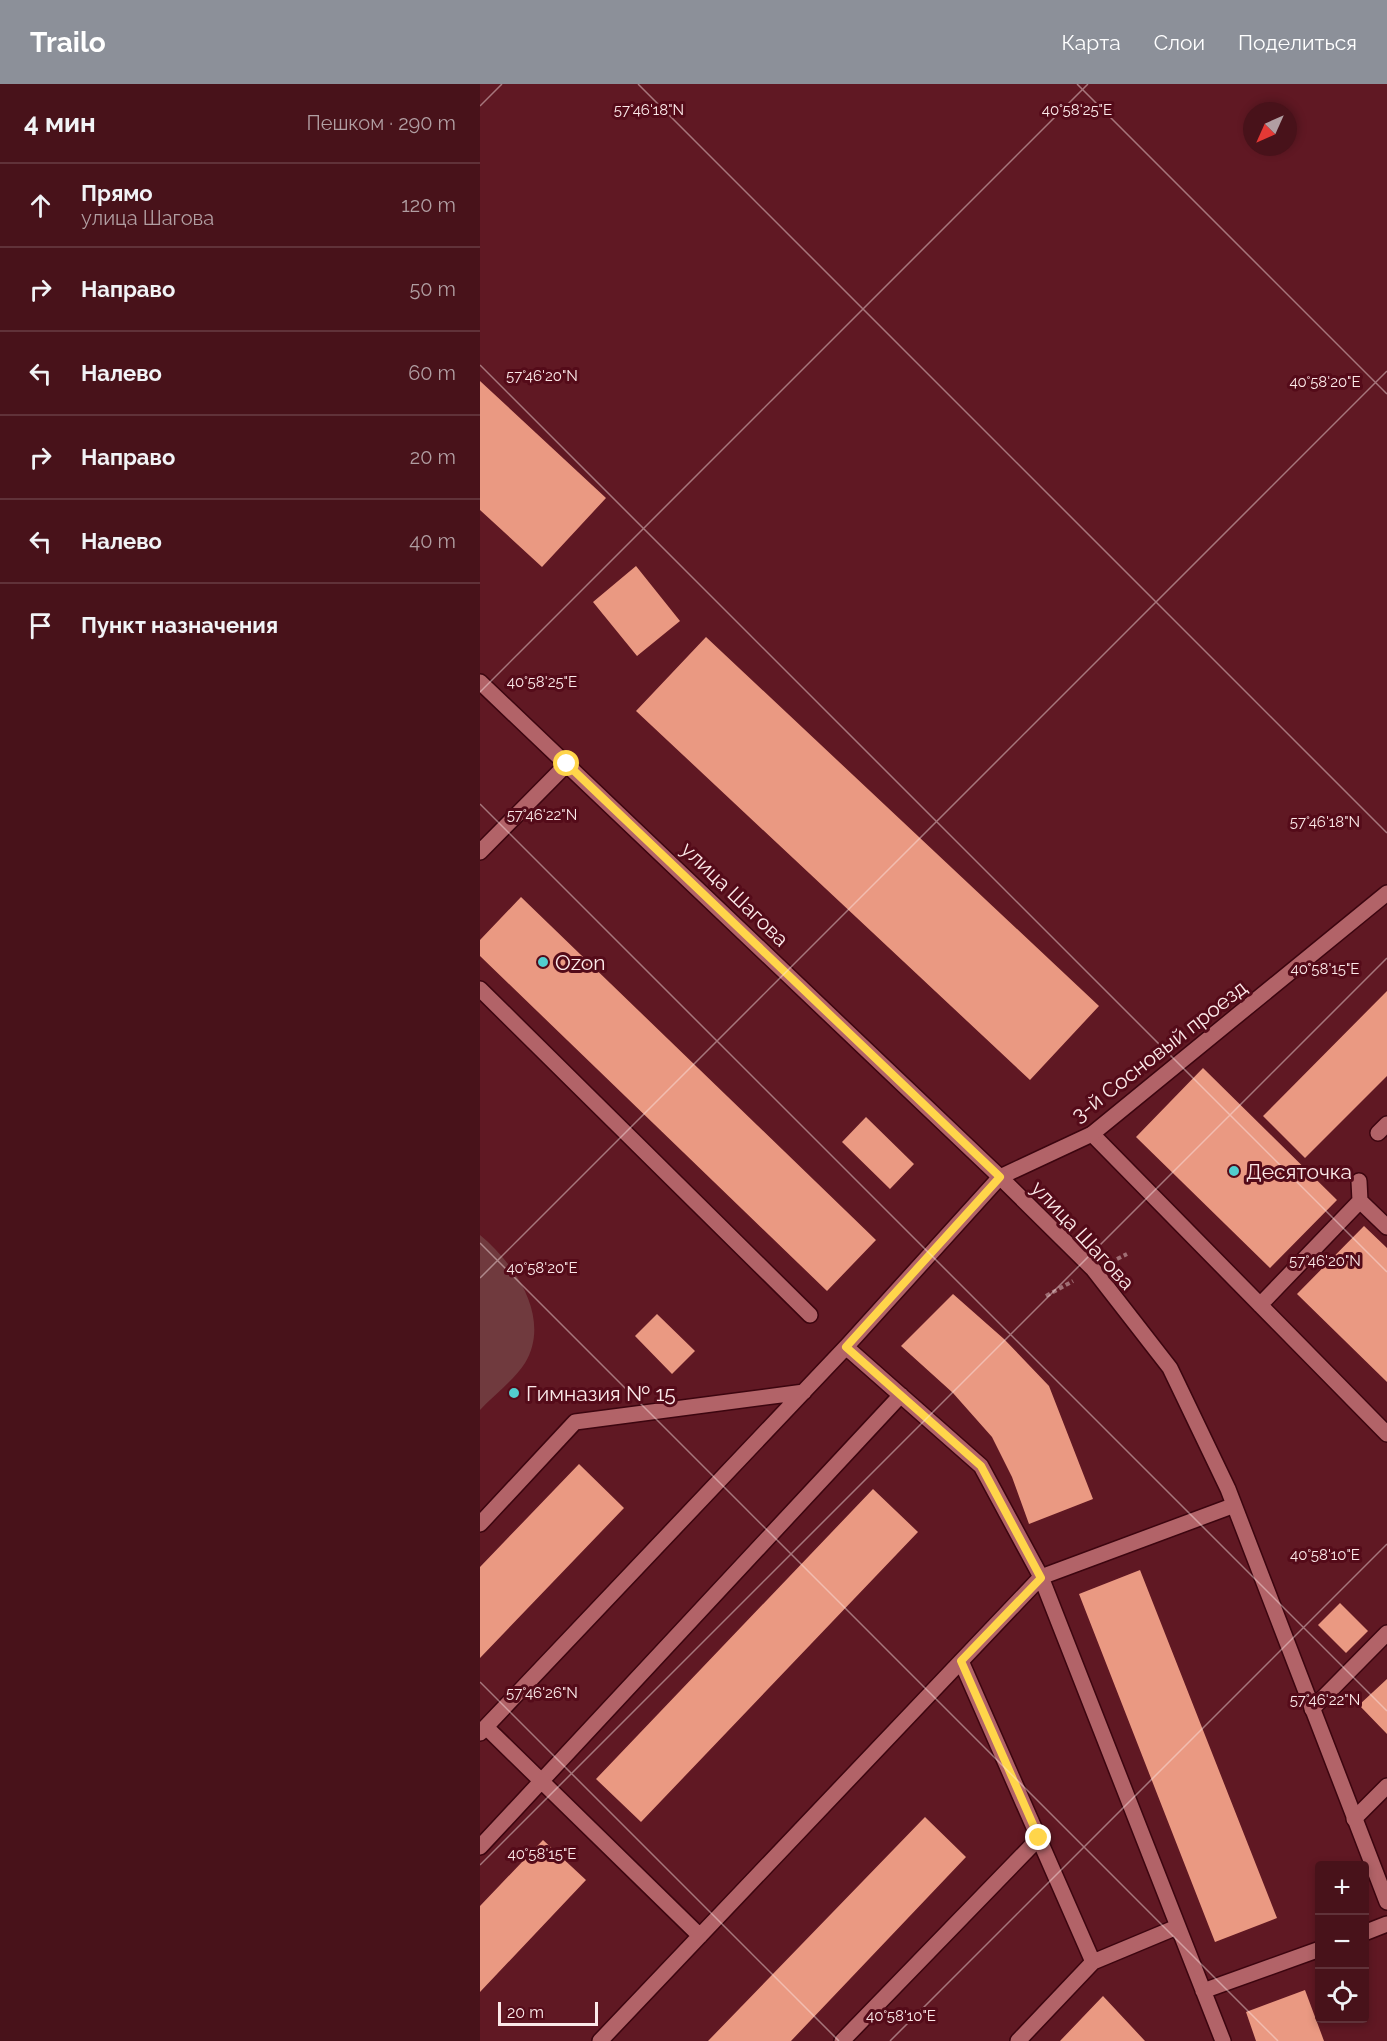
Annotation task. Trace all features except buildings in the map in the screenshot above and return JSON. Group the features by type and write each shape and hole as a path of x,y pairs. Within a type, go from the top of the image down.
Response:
{"main road":[{"name":"улица Шагова","path":"480,682 1000,1177 1093,1269 1170,1368 1228,1489 1232,1506 1387,1902"},
{"path":"480,852 567,764"},
{"name":"3-й Сосновый проезд","path":"1000,1177 1092,1134 1387,893"},
{"path":"480,989 810,1315"},
{"path":"1092,1134 1387,1434"},
{"path":"700,1936 541,1782 483,1730 804,1392 1000,1177"},
{"path":"1359,1181 1360,1201 1387,1227"},
{"path":"1260,1305 1360,1201"},
{"path":"846,1347 981,1466 1041,1578 1223,2041"},
{"path":"480,1524 575,1422 804,1392"},
{"path":"480,1847 901,1395"},
{"path":"600,2041 1041,1578 1232,1506"},
{"path":"1312,1709 1387,1633"},
{"path":"961,1661 1093,1962"},
{"path":"1354,1819 1387,1786"},
{"path":"842,2041 1039,1838"},
{"path":"1369,1931 1387,1924"},
{"path":"1018,2041 1093,1962 1177,1927"},
{"path":"1203,1991 1315,1951"}],"shaded area":[{"path":"480,1235 506,1261 517,1276 532,1310 534,1328 532,1346 525,1363 480,1410"}],"place":[{"name":"Ozon","path":"543,962"},
{"name":"Десяточка","path":"1234,1171"},
{"name":"Гимназия № 15","path":"514,1393"}],"route":[{"path":"567,764 1000,1177 846,1347 981,1466 1041,1578 961,1661 1039,1838"}]}
